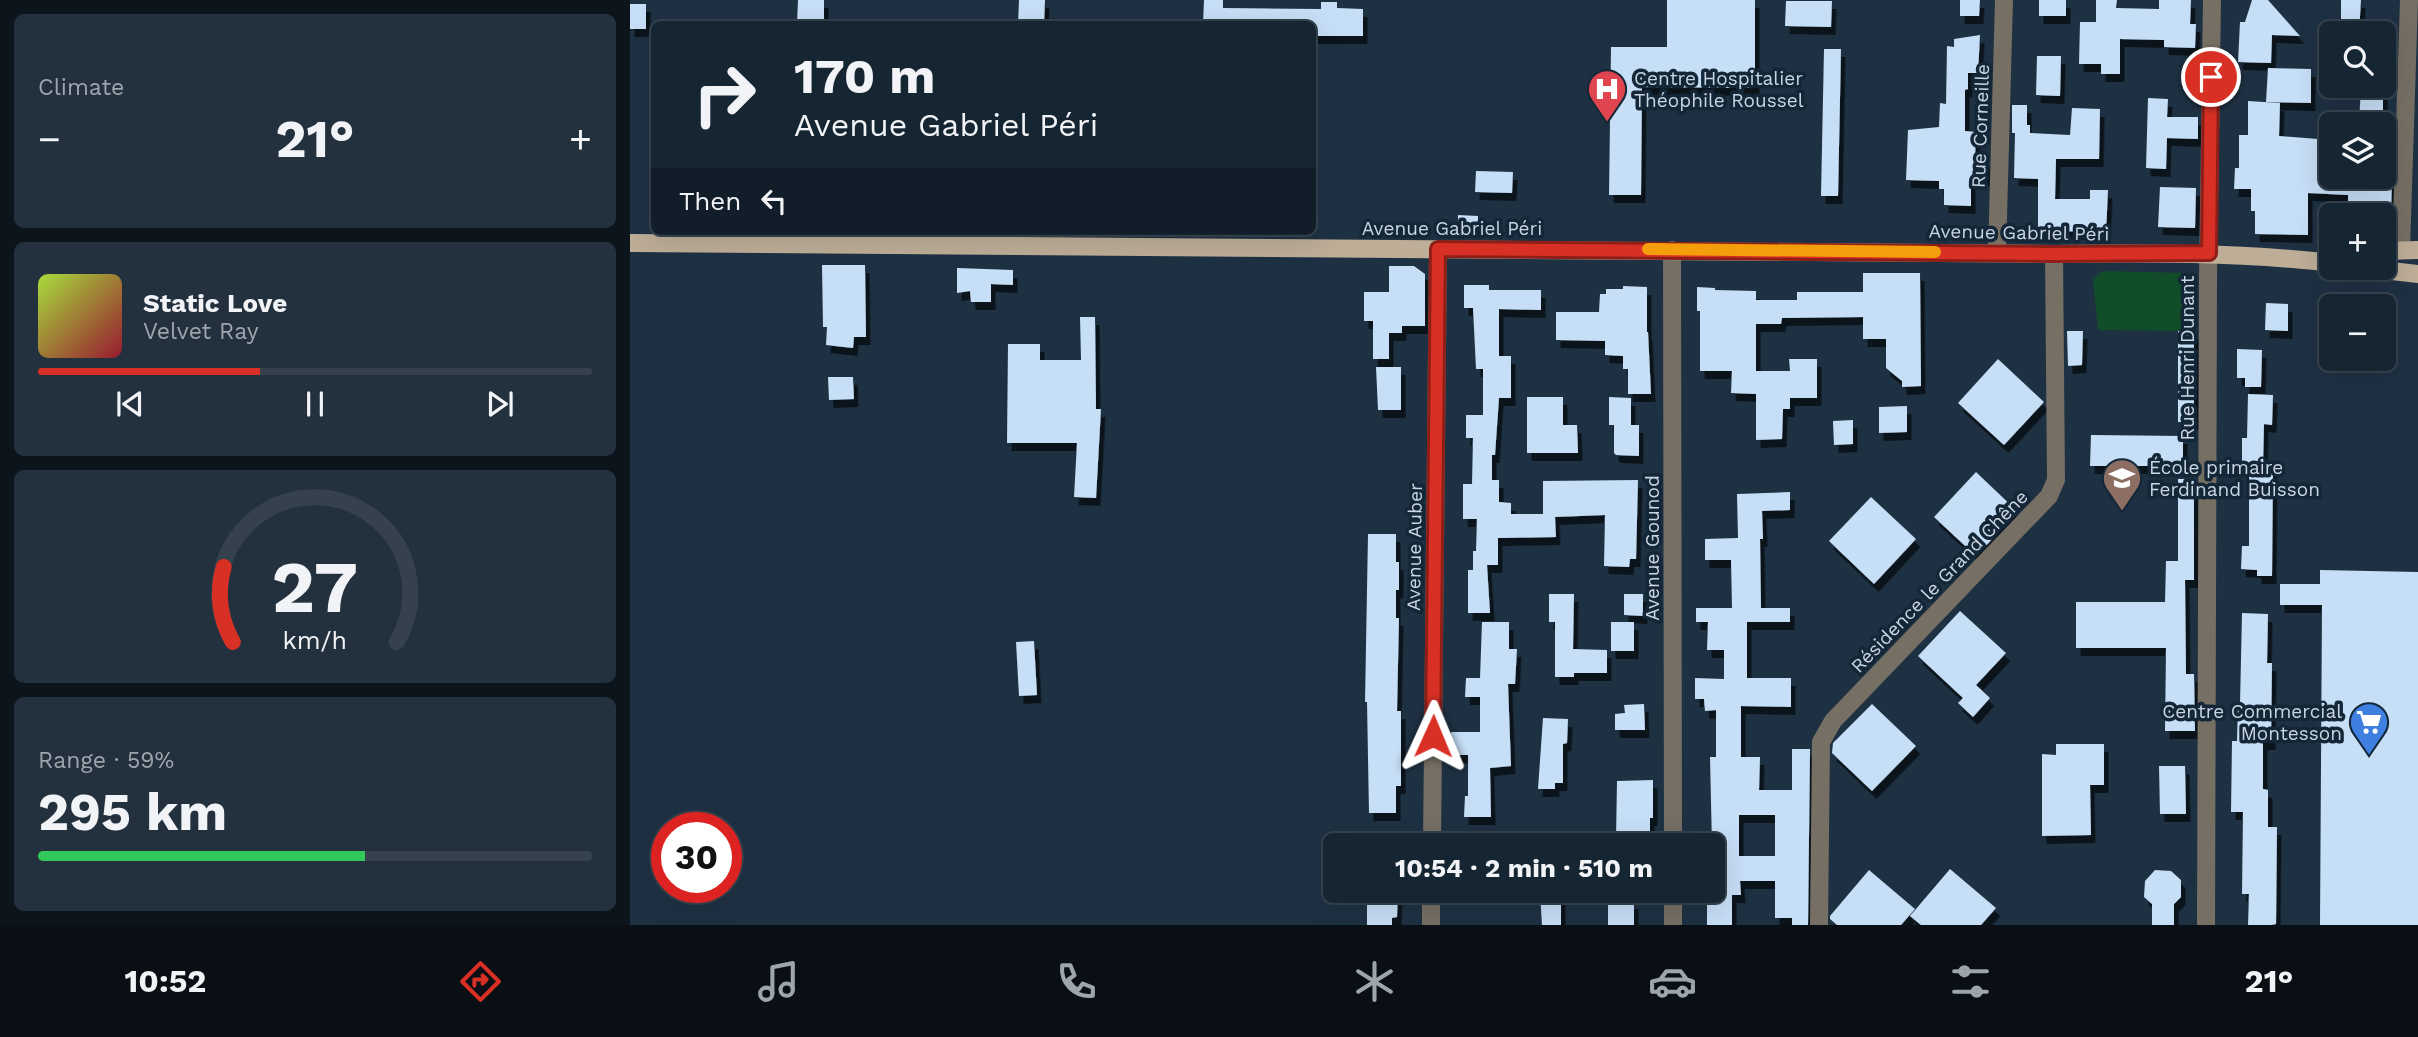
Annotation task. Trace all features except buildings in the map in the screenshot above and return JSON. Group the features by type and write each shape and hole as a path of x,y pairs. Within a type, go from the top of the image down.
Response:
{"main road":[{"name":"Avenue Gabriel Péri","path":"630,243 2209,253 2319,262"},
{"name":"Avenue Gabriel Péri","path":"2273,256 2319,254"},
{"path":"2396,271 2418,274"}],"street":[{"name":"Rue Corneille","path":"1997,253 2004,0"},
{"name":"Rue Henri Dunant","path":"2206,925 2212,0"},
{"path":"2401,250 2409,0"},
{"name":"Avenue Auber","path":"1432,833 1438,249"},
{"name":"Avenue Gounod","path":"1672,250 1673,833"},
{"name":"Résidence le Grand Chêne","path":"1819,925 1821,742 1833,721 2049,496 2056,480 2054,254"},
{"path":"1431,925 1432,903"},
{"path":"1673,903 1673,925"}],"green space":[{"path":"2102,271 2188,273 2196,283 2194,331 2098,330 2093,280"}],"slow traffic":[{"path":"1648,249 1935,252"}],"place":[{"name":"Centre Hospitalier Théophile Roussel","path":"1607,123"},
{"name":"École primaire Ferdinand Buisson","path":"2122,512"},
{"name":"Centre Commercial Montesson","path":"2369,756"}],"route":[{"path":"1433,736 1438,249 2209,253 2211,77"}]}
